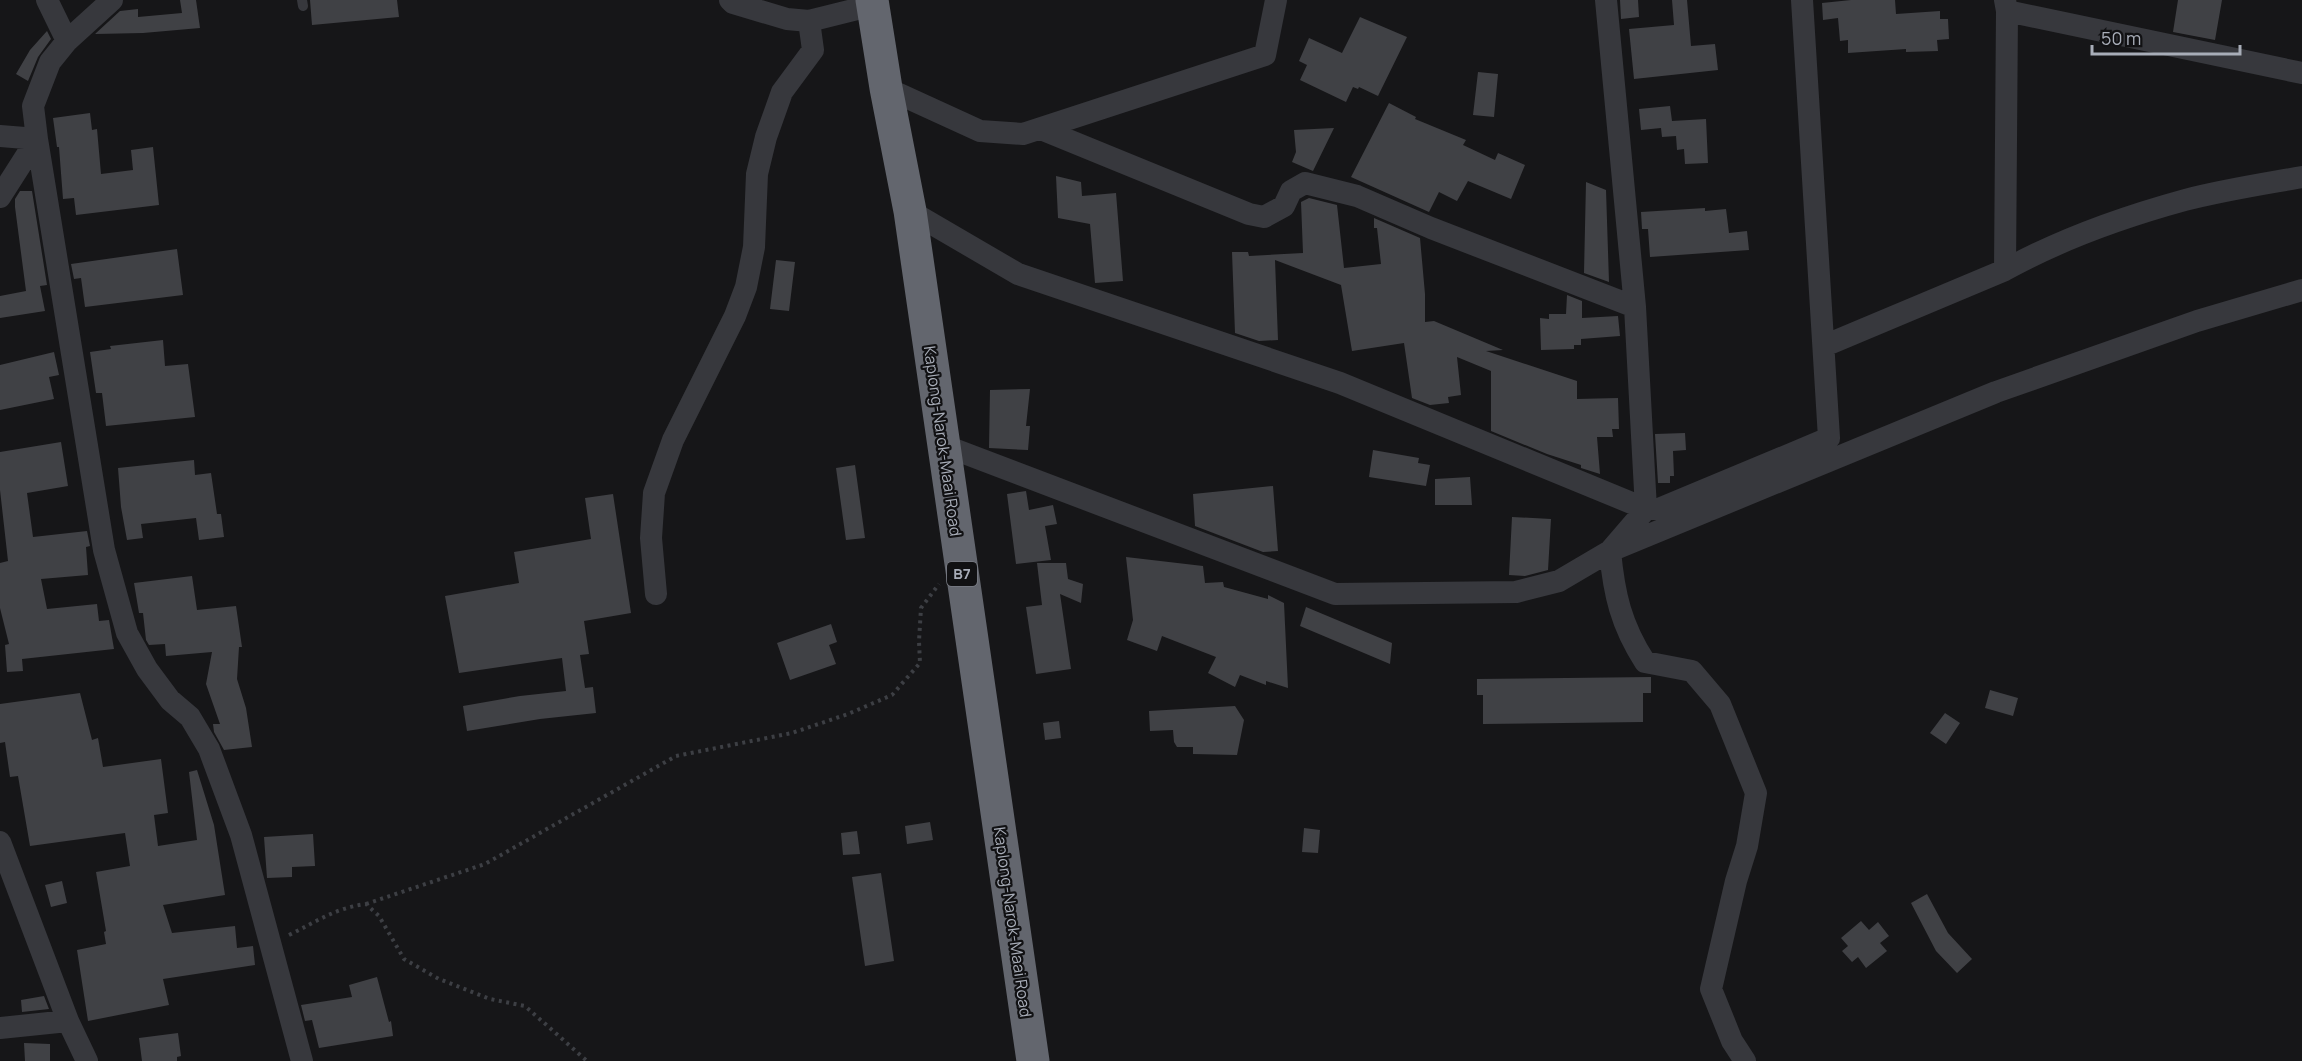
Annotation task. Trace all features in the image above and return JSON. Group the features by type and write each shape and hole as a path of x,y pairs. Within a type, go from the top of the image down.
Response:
{"highway":[{"name":"Kaplong-Narok-Maai Road","path":"872,2 910,211 1033,1061"}],"street":[{"path":"48,0 67,41"},
{"path":"112,0 67,41 50,62 33,106 104,550 127,633 147,669 170,700 190,717 209,749 242,835 302,1061"},
{"path":"730,0 733,3 787,19 809,21 872,2"},
{"path":"886,88 980,130 1023,134 1265,54 1276,0"},
{"path":"1606,0 1635,307 1646,509 1610,551 1614,589 1630,639 1645,662 1692,671 1720,704 1756,793 1747,846 1736,880 1711,989 1732,1041 1745,1061"},
{"path":"910,211 1018,274 1340,383 1646,509 1659,509 1828,438 1802,0"},
{"path":"2005,270 2006,5 2302,73"},
{"path":"656,594 651,538 654,493 673,440 735,316 746,287 754,247 757,174 782,92 813,50 809,21"},
{"path":"1041,129 1249,214 1264,217 1274,212 1284,206 1291,191 1305,183 1357,196 1431,228 1635,307"},
{"path":"0,136 37,139"},
{"path":"0,197 37,139"},
{"path":"1824,346 2005,270 2079,234 2186,200 2302,177"},
{"path":"943,445 1335,594 1516,592 1559,581 1610,551 1996,392 2197,321 2302,290"},
{"path":"0,842 68,1022 87,1061"},
{"path":"0,1028 68,1022"}],"path":[{"path":"270,942 346,907 366,904 485,864 676,756 792,733 848,714 891,695 920,663 921,608 931,593 960,562"},
{"path":"366,904 379,916 404,959 439,979 489,999 525,1006 586,1061"}],"building":[{"path":"180,0 196,0 200,28 95,34 120,11 138,9 138,17 182,13"},
{"path":"310,0 397,0 399,17 312,25"},
{"path":"1620,0 1638,0 1639,17 1621,19"},
{"path":"1672,0 1687,0 1691,46 1715,44 1718,70 1634,79 1629,29 1674,25"},
{"path":"1851,0 1895,0 1896,14 1940,11 1940,19 1948,19 1949,39 1937,40 1938,51 1906,52 1906,49 1848,53 1848,40 1840,41 1838,18 1823,20 1822,3"},
{"path":"2178,0 2222,0 2215,40 2173,32"},
{"path":"1360,17 1407,37 1378,96 1359,87 1358,89 1353,87 1346,102 1300,80 1307,65 1299,61 1309,38 1342,53"},
{"path":"47,31 51,39 38,57 28,81 16,74 30,50"},
{"path":"1478,72 1498,74 1494,117 1473,115"},
{"path":"1389,103 1416,117 1415,119 1466,140 1463,145 1495,160 1498,153 1525,165 1511,199 1468,181 1457,201 1439,192 1429,212 1351,177"},
{"path":"1670,106 1672,121 1706,119 1708,163 1685,164 1684,149 1677,150 1676,136 1662,137 1661,128 1641,130 1639,109"},
{"path":"90,113 92,130 97,129 101,174 133,170 131,150 153,147 159,205 76,215 74,198 63,199 59,147 57,147 53,118"},
{"path":"1334,128 1313,171 1292,162 1296,152 1294,130"},
{"path":"1056,176 1081,182 1082,196 1116,193 1123,281 1095,283 1090,224 1058,218"},
{"path":"1586,182 1606,190 1609,282 1584,273"},
{"path":"20,191 32,191 47,285 40,286 45,311 0,318 0,296 26,291 15,207 15,199"},
{"path":"1309,198 1337,205 1344,268 1381,264 1374,218 1420,238 1425,322 1434,321 1503,350 1486,351 1577,381 1577,399 1618,398 1619,429 1612,429 1613,437 1597,437 1600,474 1491,431 1491,371 1457,357 1461,395 1448,397 1449,403 1430,405 1412,398 1404,343 1352,351 1341,285 1275,260 1278,340 1259,341 1235,333 1232,252 1248,252 1249,256 1303,253 1301,202"},
{"path":"1705,208 1705,211 1726,209 1729,233 1747,231 1749,250 1650,257 1648,229 1642,229 1641,212"},
{"path":"177,249 183,295 85,307 81,278 74,279 71,264"},
{"path":"776,260 795,262 789,311 770,309"},
{"path":"1567,295 1582,301 1582,318 1618,316 1620,336 1581,339 1581,345 1574,345 1574,349 1541,350 1540,318 1549,319 1549,314 1566,314"},
{"path":"163,340 165,366 188,364 195,417 106,426 102,393 96,393 90,352 111,349 110,346"},
{"path":"54,352 59,375 49,377 54,399 0,410 0,365"},
{"path":"1030,389 1026,426 1030,426 1028,450 989,448 990,390"},
{"path":"1685,433 1686,450 1673,451 1674,476 1670,476 1670,483 1658,483 1655,434"},
{"path":"61,442 68,486 27,493 33,537 87,531 90,546 86,547 88,575 41,579 47,609 97,604 99,621 109,620 114,649 22,659 23,671 7,672 5,645 9,644 0,608 0,563 8,561 0,490 0,452"},
{"path":"1373,450 1419,458 1418,463 1430,465 1426,486 1369,477"},
{"path":"194,460 195,475 211,473 217,514 221,514 224,537 199,540 196,518 141,524 143,538 127,540 121,507 118,468"},
{"path":"855,465 865,538 846,540 836,468"},
{"path":"1470,477 1472,505 1435,505 1435,479"},
{"path":"1273,486 1278,551 1263,552 1195,526 1193,494"},
{"path":"1026,491 1029,510 1053,505 1057,524 1045,526 1051,560 1016,564 1007,494"},
{"path":"613,494 631,613 584,621 589,654 580,655 585,688 593,687 596,713 467,731 463,706 566,691 562,658 459,673 445,596 519,583 514,552 591,539 585,498"},
{"path":"1512,517 1551,519 1548,570 1525,576 1509,575"},
{"path":"1126,557 1203,566 1205,583 1223,582 1224,587 1268,599 1268,595 1284,603 1288,688 1266,681 1266,685 1240,675 1235,687 1208,673 1216,657 1162,636 1157,651 1127,640 1133,620"},
{"path":"1037,563 1066,563 1068,579 1083,584 1081,603 1060,594 1071,669 1036,674 1026,607 1042,605"},
{"path":"192,576 197,610 236,606 242,647 239,647 237,679 246,708 252,747 224,750 214,732 213,724 220,724 206,684 212,652 166,656 165,644 149,645 146,640 143,613 139,613 134,583"},
{"path":"1306,607 1392,643 1390,664 1300,626"},
{"path":"831,624 837,642 829,645 836,664 790,680 777,643"},
{"path":"1651,677 1651,693 1643,693 1643,722 1483,724 1483,695 1477,695 1477,679"},
{"path":"1990,690 2018,698 2013,716 1985,708"},
{"path":"80,693 92,740 98,738 103,767 161,759 168,813 154,815 158,846 197,840 189,772 197,770 214,825 225,895 163,905 172,933 235,926 237,948 253,946 255,965 163,979 169,1005 88,1021 77,950 106,944 96,872 130,866 125,833 30,846 18,776 10,777 5,742 0,743 0,704"},
{"path":"1235,706 1244,720 1237,755 1193,754 1193,747 1177,747 1173,730 1150,731 1149,711"},
{"path":"1945,713 1960,723 1946,744 1930,733"},
{"path":"1059,721 1061,738 1045,740 1043,723"},
{"path":"930,822 933,840 907,844 905,826"},
{"path":"1304,828 1320,830 1318,853 1302,852"},
{"path":"857,831 860,854 843,855 841,833"},
{"path":"313,834 315,866 292,867 292,877 267,878 264,837"},
{"path":"881,873 894,961 865,966 852,877"},
{"path":"62,881 67,903 51,907 45,885"},
{"path":"1927,894 1948,933 1972,959 1957,973 1936,951 1911,903"},
{"path":"1861,921 1869,930 1878,922 1889,936 1880,943 1887,951 1866,968 1858,957 1852,962 1842,951 1848,946 1841,938"},
{"path":"377,977 389,1022 391,1021 393,1036 319,1048 312,1020 305,1021 301,1005 352,997 349,985"},
{"path":"44,996 49,1009 22,1012 21,1000"},
{"path":"178,1033 181,1056 177,1057 177,1061 142,1061 139,1038"},
{"path":"24,1043 50,1044 50,1061 25,1061"}]}
